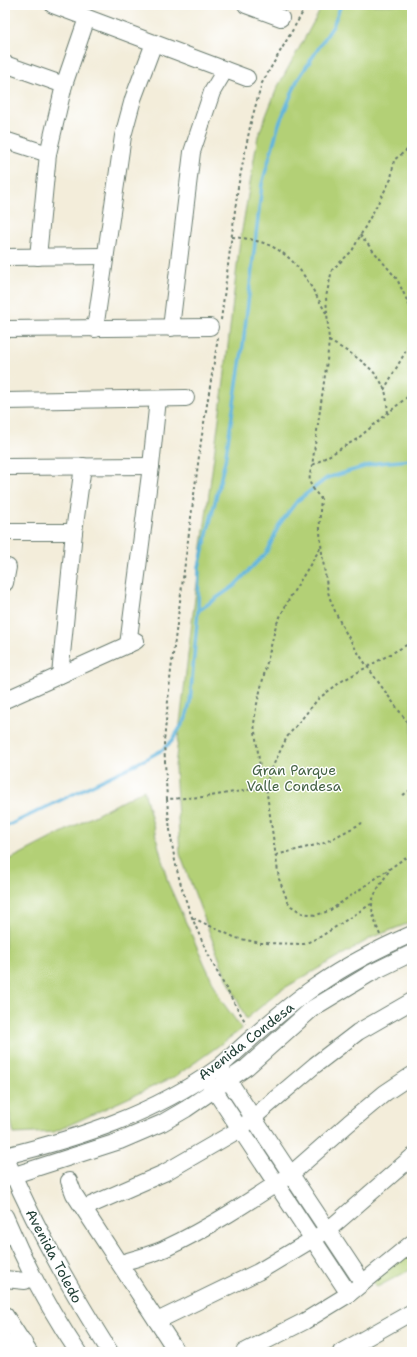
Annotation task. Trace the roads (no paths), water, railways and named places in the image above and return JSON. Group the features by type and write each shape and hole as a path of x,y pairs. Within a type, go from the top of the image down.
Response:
{"street":[{"path":"53,5 247,78"},
{"path":"246,5 281,18"},
{"path":"38,257 48,154 64,85 88,18"},
{"path":"96,329 105,256 123,136 134,99 154,43"},
{"path":"5,64 64,85"},
{"path":"170,328 192,152 212,92 225,70"},
{"path":"5,140 48,154"},
{"path":"5,257 105,256"},
{"path":"5,328 96,329 216,327"},
{"path":"5,401 186,398"},
{"path":"5,700 132,643 158,399"},
{"path":"60,675 74,532 83,466"},
{"path":"5,467 152,466"},
{"path":"5,532 74,532"},
{"path":"5,583 8,567"},
{"name":"Avenida Condesa","path":"5,1156 65,1141 116,1123 155,1105 220,1066 269,1023 318,984 369,953 412,934"},
{"name":"Avenida Condesa","path":"9,1176 127,1138 162,1123 247,1067 313,1008 371,973 412,953"},
{"path":"84,1208 164,1173 240,1129 315,1065 358,1032 412,1001"},
{"path":"220,1066 363,1283"},
{"path":"205,1076 349,1294"},
{"path":"120,1263 162,1249 196,1233 276,1184 291,1174 385,1093 412,1076"},
{"name":"Avenida Toledo","path":"5,1156 9,1176 79,1304 110,1352"},
{"path":"157,1321 258,1272 328,1230 412,1156"},
{"path":"69,1181 74,1194 177,1352"},
{"name":"Avenida Toledo","path":"5,1216 26,1265 61,1327 78,1352"},
{"path":"244,1352 305,1321 349,1294 412,1243"},
{"path":"5,1280 25,1281"},
{"path":"341,1352 412,1312"},
{"path":"5,1314 27,1348"},
{"path":"5,1343 27,1348"}],"waterway":[{"path":"198,611 199,567 225,461 243,345 262,184 279,124 297,81 333,26 341,5"},
{"path":"5,827 146,759 162,750 172,741 186,718 190,702 198,611 234,586 267,552 279,525 297,501 327,478 377,463 412,460"}],"park label":[{"name":"Gran Parque Valle Condesa","path":"294,778"}]}
